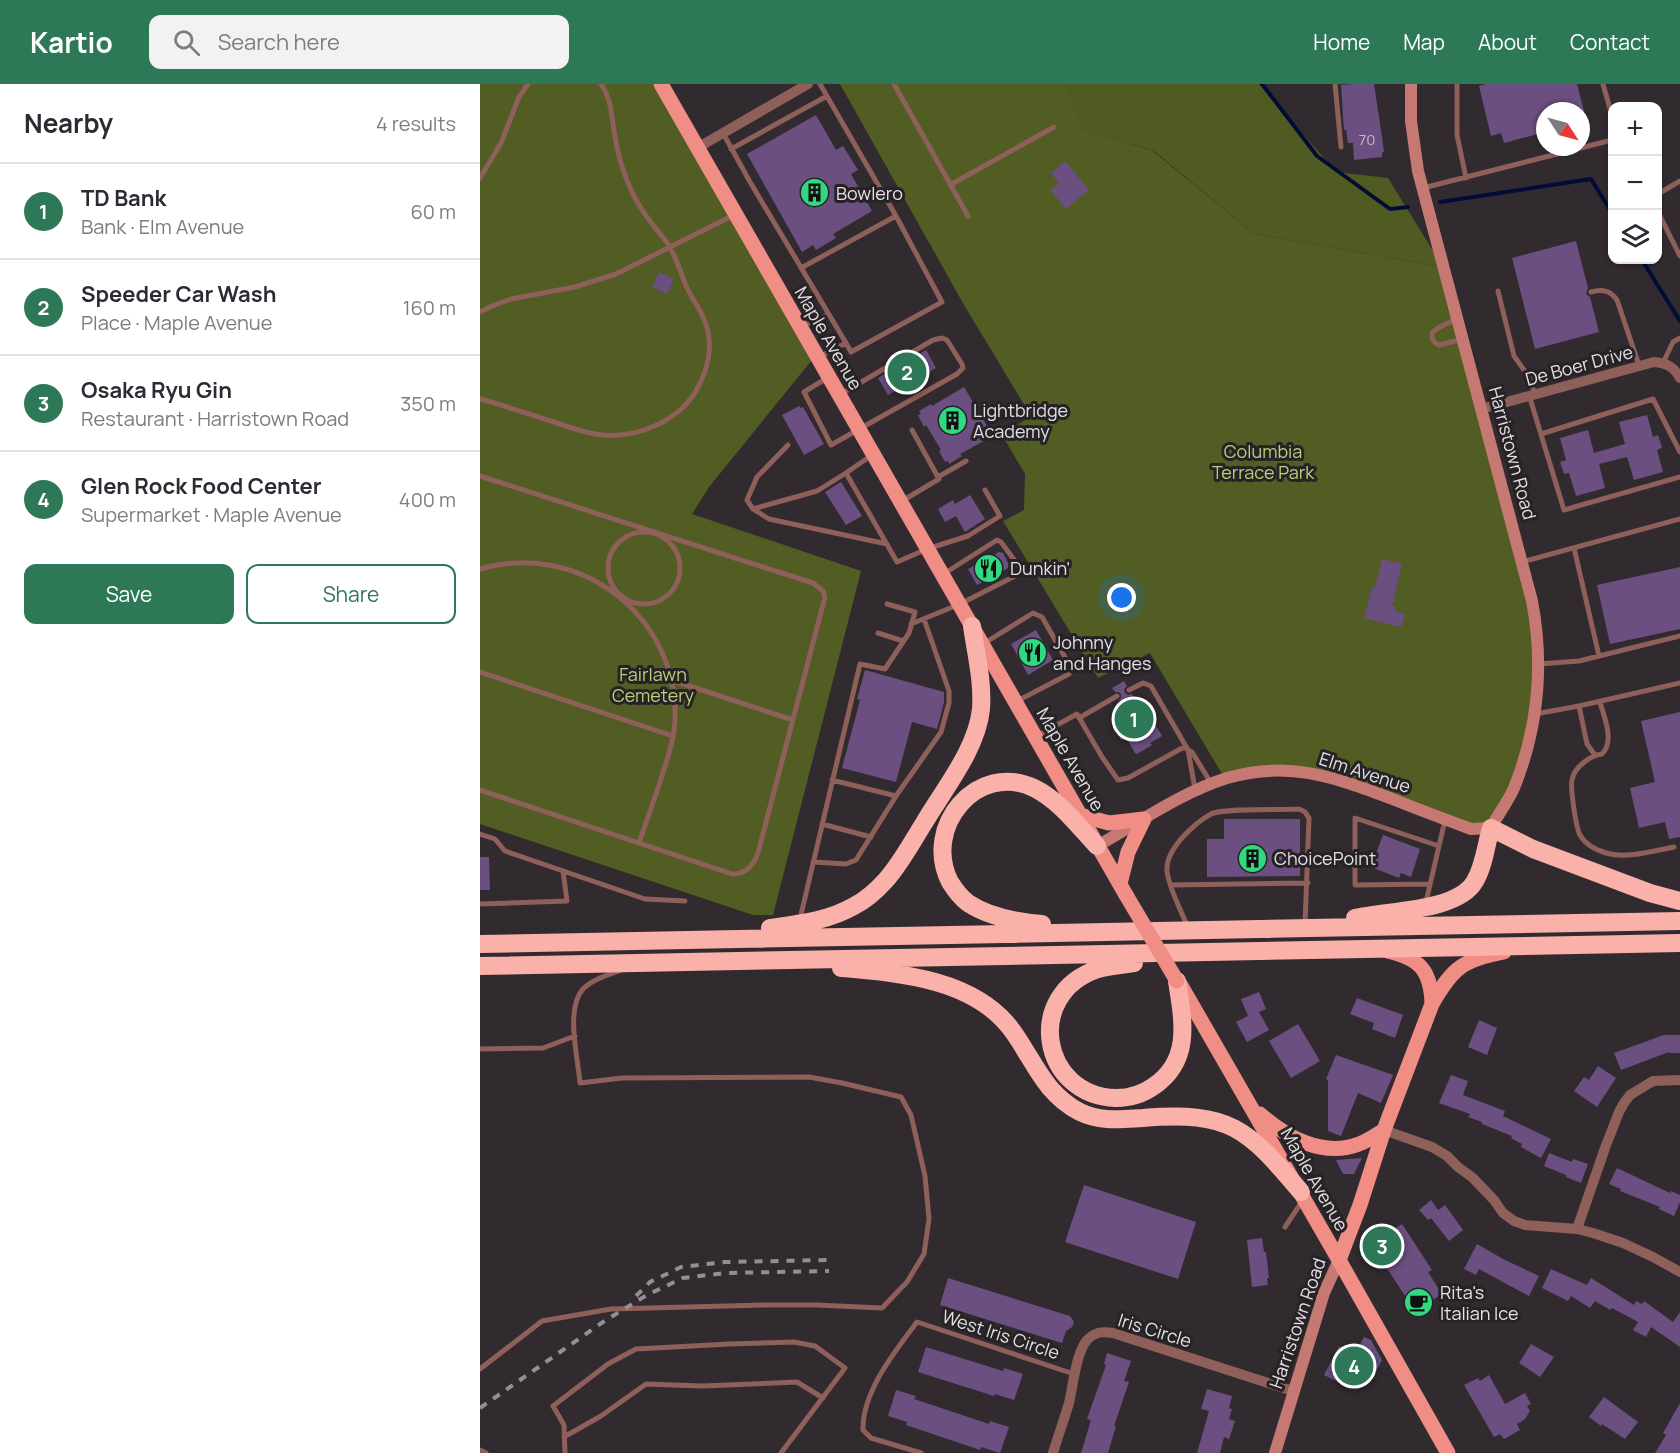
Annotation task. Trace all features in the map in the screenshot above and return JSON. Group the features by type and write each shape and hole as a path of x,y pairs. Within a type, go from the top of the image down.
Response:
{"highway":[{"path":"600,942 799,924 834,915 871,895 898,863 962,761 978,725 981,708 979,666 972,627"},
{"path":"1098,846 1059,805 1047,796 1020,783 1005,782 974,792 962,802 952,814 942,845 947,875 954,890 965,901 993,915 1051,925 1185,930"},
{"path":"1312,927 1448,902 1459,897 1468,891 1480,871 1491,828 1533,849 1680,901"},
{"path":"480,944 1680,921"},
{"path":"480,966 1680,943"},
{"path":"1178,981 1183,1026 1182,1042 1179,1056 1162,1081 1135,1096 1105,1098 1078,1086 1068,1077 1055,1058 1049,1034 1051,1016 1057,1001 1067,987 1081,977 1114,966 1223,952"},
{"path":"713,962 874,972 922,980 962,992 978,999 1004,1019 1040,1076 1052,1092 1066,1103 1083,1113 1102,1119 1183,1116 1224,1123 1245,1133 1258,1144 1302,1196"}],"main road":[{"name":"Maple Avenue","path":"661,84 1080,815 1250,1104 1448,1453"},
{"path":"1080,815 1109,823 1144,819"},
{"path":"1123,889 1128,852 1144,819"},
{"name":"Harristown Road","path":"1339,1260 1360,1205 1384,1130 1432,1004 1441,987 1461,966 1479,957 1531,946"},
{"path":"1374,949 1403,956 1423,969 1429,980 1432,1004"},
{"path":"1250,1104 1285,1133 1312,1146 1343,1148 1358,1145 1384,1130"}],"street":[{"path":"697,148 808,84"},
{"name":"Harristown Road","path":"1411,84 1411,121 1423,189 1522,562 1537,627 1539,664 1535,714 1526,752 1513,789 1491,828"},
{"path":"1663,363 1677,371 1680,378"},
{"name":"De Boer Drive","path":"1481,409 1639,365 1663,363"},
{"name":"Elm Avenue","path":"1098,846 1195,791 1225,779 1276,770 1323,775 1348,782 1471,829 1491,828"},
{"path":"1576,1229 1618,1112 1630,1095 1653,1081 1680,1080"},
{"path":"1384,1130 1432,1147 1447,1156 1473,1178 1503,1213 1514,1221 1525,1226 1576,1229 1593,1233 1623,1243 1680,1272"},
{"name":"Harristown Road","path":"1275,1453 1324,1293 1339,1260"},
{"name":"Iris Circle","path":"1053,1453 1080,1354 1086,1341 1102,1331 1293,1390"}],"lane":[{"path":"480,178 501,143 519,97 528,84"},
{"path":"480,399 586,432 608,435 632,434 666,420 693,396 702,381 710,349 705,321 669,246 639,208 631,192 618,155 612,108 601,84"},
{"path":"723,133 851,352 942,302 896,216 820,84"},
{"path":"894,84 968,216"},
{"path":"1335,84 1341,147"},
{"path":"1457,84 1457,135 1466,178"},
{"path":"1603,84 1608,102"},
{"path":"731,149 827,96"},
{"path":"950,185 1054,127"},
{"path":"1423,189 1608,141"},
{"path":"1662,192 1680,181"},
{"path":"480,312 511,299 575,286 616,274 735,214"},
{"path":"801,267 896,216"},
{"path":"1662,220 1680,256"},
{"path":"1591,292 1605,290 1617,300 1639,365"},
{"path":"1498,291 1514,356 1529,377 1541,434 1564,510 1680,477"},
{"path":"801,327 829,314"},
{"path":"1457,318 1438,327 1432,333 1432,338 1439,345 1463,339"},
{"path":"829,377 804,392 831,445 957,374 963,368 947,340 942,338 933,340 839,395"},
{"path":"1663,363 1673,342 1680,338"},
{"path":"818,358 846,343"},
{"path":"1541,434 1653,399 1680,452"},
{"path":"912,430 938,477"},
{"path":"788,445 757,477 747,500 753,509 769,519 887,544"},
{"path":"753,509 817,491 873,454"},
{"path":"900,502 966,462"},
{"path":"846,473 897,562 927,549 968,536 1000,516 985,490"},
{"path":"480,476 813,583 823,591 825,597 758,853 751,867 745,871 732,874 480,790"},
{"path":"1522,562 1680,519"},
{"path":"480,569 511,563 551,564 589,577 606,586 621,597 631,603 642,605 666,598 675,589 680,576 681,564 678,553 664,537 654,532 641,532 629,535 621,541 609,558 609,578 614,588 621,597 646,626 662,653 671,681 674,705 673,736 669,754 639,843"},
{"path":"911,624 960,604 1015,576 1021,568 997,540 943,574"},
{"path":"1574,548 1599,656"},
{"path":"799,924 860,664 885,669 909,633 915,612 887,604"},
{"path":"982,644 1034,613 1042,616 1070,666 1069,674 1016,702"},
{"path":"813,862 846,864 856,860 940,732 949,703 949,691 924,619"},
{"path":"878,633 903,641"},
{"path":"1539,664 1579,661 1680,636"},
{"path":"480,672 673,736"},
{"path":"671,681 793,720"},
{"path":"1129,690 1143,682 1151,686 1188,750 1195,791"},
{"path":"1535,714 1600,702 1680,683"},
{"path":"1079,717 1117,696"},
{"path":"1600,702 1609,740 1607,749 1602,754 1594,755 1578,768 1572,779 1579,834 1590,847 1607,853 1625,855 1674,847"},
{"path":"1579,706 1587,744 1594,755"},
{"path":"1035,737 1077,714 1118,780 1128,778 1184,747 1192,752 1212,784"},
{"path":"832,780 896,796"},
{"path":"1185,930 1167,871 1168,860 1176,846 1198,822 1212,813 1226,811 1299,809 1309,818 1308,883 1312,927"},
{"path":"1430,884 1355,885 1355,818 1439,846"},
{"path":"1425,906 1446,819"},
{"path":"822,824 872,837"},
{"path":"480,834 495,839 505,851 645,899 685,901"},
{"path":"480,904 567,901 563,871"},
{"path":"1171,885 1308,883"},
{"path":"480,1369 542,1321 611,1309 764,1305 882,1308 907,1282 924,1254 929,1219 925,1176 911,1115 901,1097 809,1077 622,1078 580,1083 574,1036 575,1003 579,995 585,988 604,976 640,963"},
{"path":"480,1049 543,1048 574,1036"},
{"path":"1285,1227 1302,1196"},
{"name":"West Iris Circle","path":"921,1453 871,1438 863,1430 862,1419 877,1378 917,1322 1076,1374"},
{"path":"565,1453 564,1425 553,1406 608,1364 636,1350 794,1342 815,1346 844,1368 782,1453"},
{"path":"564,1437 602,1416 646,1384 702,1386 797,1382 823,1398"},
{"path":"480,1450 486,1453"}],"green space":[{"name":"Fairlawn Cemetery","path":"480,84 661,84 816,355 709,487 692,514 861,571 773,915 753,915 480,824"},
{"name":"Columbia Terrace Park","path":"840,84 1067,84 1082,129 1153,151 1254,234 1443,267 1537,627 1531,732 1491,828 1446,819 1299,771 1225,779 1150,653 1098,678 1003,521 1024,510 1025,474 1002,435 1031,416 964,305"},
{"path":"1067,84 1259,84 1336,172 1388,178 1443,267 1254,234 1154,151 1081,129"}],"building":[{"path":"1374,84 1384,152 1382,152 1382,157 1354,160 1353,143 1348,143 1346,130 1344,130 1341,85"},
{"path":"1486,84 1577,84 1582,102 1536,102 1536,134 1504,143 1501,133 1491,136 1479,86"},
{"name":"Bowlero","path":"816,115 836,150 843,146 858,170 851,174 872,211 833,234 836,238 816,250 813,245 802,252 747,154"},
{"path":"1065,161 1089,190 1066,209 1050,190 1059,183 1051,173"},
{"path":"1576,241 1588,288 1586,294 1590,297 1599,332 1535,349 1512,258"},
{"path":"659,272 674,279 667,294 652,287"},
{"path":"926,350 936,368 888,395 878,378"},
{"name":"Lightbridge Academy","path":"964,387 993,436 960,454 962,456 949,464 948,461 945,462 939,451 941,450 918,415 921,414 919,411"},
{"path":"799,406 803,407 824,444 804,455 782,415"},
{"path":"1647,415 1653,437 1658,435 1662,448 1657,450 1663,472 1634,480 1627,457 1599,464 1605,488 1576,496 1569,473 1564,474 1560,462 1566,460 1560,438 1588,430 1594,453 1625,444 1619,422"},
{"path":"841,482 862,516 846,525 825,492"},
{"path":"970,495 985,519 965,532 956,516 945,522 938,509 953,500 955,504"},
{"name":"Dunkin'","path":"999,552 1003,553 1010,567 977,585 968,569"},
{"path":"1382,559 1402,564 1392,606 1396,607 1395,611 1405,614 1401,627 1364,618"},
{"path":"1680,567 1680,629 1610,644 1597,585"},
{"name":"Johnny and Hanges","path":"1036,630 1053,660 1028,675 1011,644"},
{"path":"865,670 944,692 944,702 937,729 912,722 896,782 842,768 860,700 857,699"},
{"path":"1124,681 1127,686 1124,689 1125,693 1132,694 1136,702 1141,700 1162,736 1137,754 1126,737 1121,740 1113,726 1119,723 1114,715 1125,709 1119,700 1121,694 1112,688"},
{"path":"1680,712 1680,837 1669,839 1665,822 1639,828 1630,788 1655,782 1641,721"},
{"name":"ChoicePoint","path":"1224,819 1300,819 1300,876 1207,877 1207,839 1224,839"},
{"path":"1383,835 1420,849 1411,877 1401,873 1399,878 1371,867"},
{"path":"480,857 489,857 490,890 480,890"},
{"path":"1259,992 1266,1009 1259,1012 1269,1030 1247,1042 1236,1022 1248,1016 1241,999"},
{"path":"1357,998 1403,1015 1395,1038 1372,1029 1374,1023 1350,1014"},
{"path":"1479,1020 1497,1028 1487,1055 1468,1047"},
{"path":"1298,1024 1320,1061 1291,1078 1269,1041"},
{"path":"1664,1035 1680,1035 1680,1053 1669,1052 1621,1070 1614,1053"},
{"path":"1336,1055 1393,1075 1381,1103 1358,1093 1341,1136 1328,1131 1328,1080 1326,1079"},
{"path":"1598,1066 1616,1078 1597,1107 1574,1091 1584,1077 1589,1080"},
{"path":"1451,1075 1468,1081 1463,1095 1505,1111 1503,1116 1551,1139 1541,1158 1521,1147 1522,1144 1511,1138 1512,1136 1468,1117 1470,1114 1439,1103"},
{"path":"1549,1153 1572,1162 1573,1159 1588,1164 1581,1183 1544,1166"},
{"path":"1362,1158 1354,1174 1343,1174 1336,1160"},
{"path":"1617,1168 1670,1193 1671,1191 1680,1195 1680,1202 1674,1216 1659,1209 1660,1207 1620,1191 1621,1189 1609,1184"},
{"path":"1084,1185 1196,1222 1178,1279 1065,1242"},
{"path":"1431,1200 1438,1210 1445,1205 1463,1230 1449,1241 1431,1218 1428,1220 1419,1210"},
{"path":"1402,1224 1432,1270 1428,1272 1442,1294 1415,1311 1371,1244"},
{"path":"1262,1238 1264,1252 1266,1252 1268,1285 1252,1287 1247,1240"},
{"path":"1477,1244 1539,1276 1529,1296 1479,1269 1476,1275 1464,1269"},
{"path":"1551,1269 1587,1285 1591,1278 1634,1305 1636,1301 1642,1304 1644,1301 1673,1322 1680,1312 1680,1347 1651,1327 1646,1337 1633,1330 1638,1322 1612,1308 1610,1310 1595,1301 1590,1308 1571,1296 1568,1301 1542,1288"},
{"path":"948,1278 1070,1316 1074,1322 1072,1327 1066,1331 1062,1343 940,1305"},
{"path":"1364,1337 1371,1340 1382,1360 1374,1376 1368,1378 1356,1372 1348,1387 1324,1375 1339,1346 1355,1354"},
{"path":"1531,1344 1554,1357 1540,1377 1519,1363"},
{"path":"926,1347 1003,1371 1004,1368 1023,1374 1014,1400 918,1372"},
{"path":"1107,1353 1131,1361 1124,1381 1129,1382 1114,1426 1116,1426 1108,1453 1081,1453 1091,1420 1087,1419 1106,1365 1104,1364"},
{"path":"1489,1375 1505,1404 1525,1393 1531,1404 1527,1406 1530,1411 1525,1419 1517,1424 1520,1430 1504,1439 1500,1434 1494,1437 1464,1385 1478,1378 1480,1381"},
{"path":"1207,1389 1232,1396 1229,1419 1235,1421 1229,1439 1224,1437 1220,1453 1197,1453 1209,1411 1201,1409"},
{"path":"896,1390 916,1396 914,1399 989,1424 990,1421 1009,1427 1000,1453 981,1447 980,1450 906,1425 907,1422 888,1416"},
{"path":"1604,1397 1638,1422 1625,1439 1589,1417"},
{"path":"1680,1403 1680,1453 1655,1453 1666,1435 1663,1433"}],"waterway":[{"path":"1262,84 1317,156 1390,209 1408,207"},
{"path":"1440,202 1591,179 1610,210"},
{"path":"1644,264 1680,321"}],"railway":[{"path":"636,1296 650,1282 681,1267 725,1262 829,1260"},
{"path":"480,1408 603,1322 647,1295 683,1278 725,1273 829,1271"}],"place":[{"name":"Bowlero","path":"815,193"},
{"name":"Speeder Car Wash","path":"907,372"},
{"name":"Lightbridge Academy","path":"952,420"},
{"name":"Dunkin'","path":"989,568"},
{"name":"Johnny and Hanges","path":"1032,652"},
{"name":"TD Bank","path":"1134,719"},
{"name":"ChoicePoint","path":"1253,858"},
{"name":"Osaka Ryu Gin","path":"1382,1246"},
{"name":"Rita's Italian Ice","path":"1419,1302"},
{"name":"Glen Rock Food Center","path":"1354,1366"}]}
